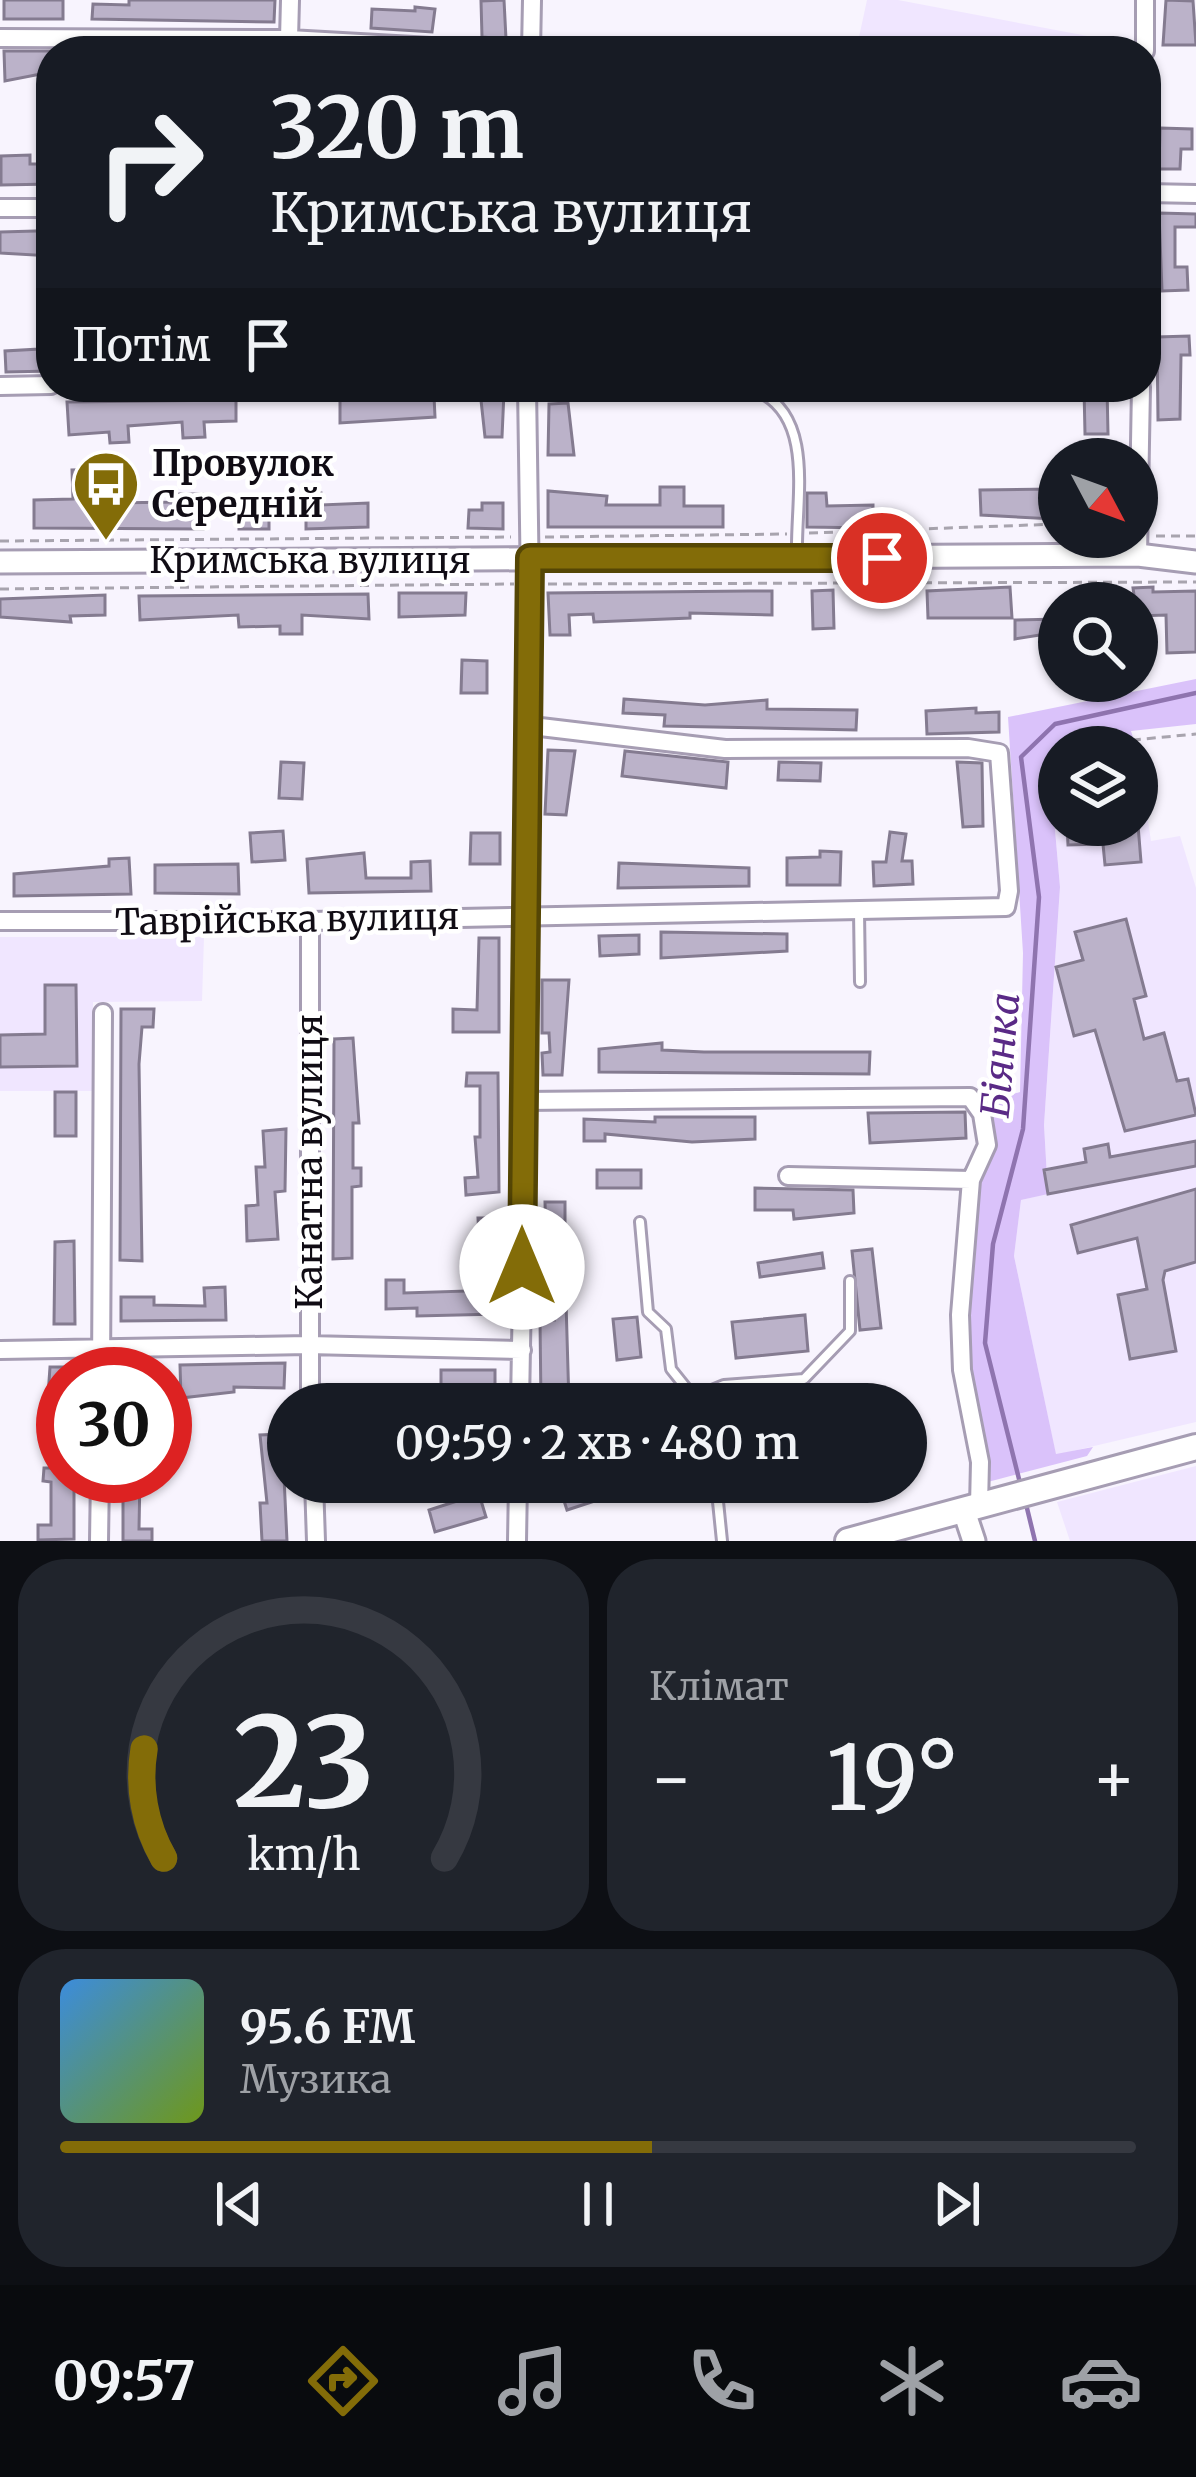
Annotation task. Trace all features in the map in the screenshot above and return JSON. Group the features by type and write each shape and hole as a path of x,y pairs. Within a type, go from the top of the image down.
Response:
{"main road":[{"path":"848,1541 1196,1447"}],"street":[{"path":"289,36 290,0"},
{"path":"531,36 532,0"},
{"path":"1145,0 1145,36"},
{"path":"0,38 36,38"},
{"path":"1161,193 1196,194"},
{"path":"0,208 36,208"},
{"path":"0,386 36,385"},
{"path":"521,1383 532,726 527,402"},
{"path":"1140,438 1141,402"},
{"name":"Кримська вулиця","path":"0,562 797,559 1038,549"},
{"name":"Кримська вулиця","path":"1158,551 1196,562"},
{"name":"Таврійська вулиця","path":"0,920 310,921 1006,907 1010,891 999,753 968,748 724,748 532,726"},
{"name":"Канатна вулиця","path":"309,1383 310,921"},
{"path":"101,1347 103,1012"},
{"path":"523,1101 970,1096 982,1114 987,1145 971,1180 963,1239 962,1370 980,1462 974,1541"},
{"path":"788,1176 971,1180"},
{"path":"192,1348 522,1350"},
{"path":"0,1350 36,1350"},
{"path":"99,1541 100,1503"},
{"path":"315,1503 316,1541"},
{"path":"517,1541 518,1503"}],"lane":[{"path":"774,402 786,410 796,430 797,559"},
{"path":"859,910 860,982"},
{"path":"640,1222 648,1312 666,1329 671,1369 683,1383"},
{"path":"751,1383 804,1379 850,1331 850,1281"},
{"path":"718,1503 722,1541"}],"path":[{"path":"1158,542 1196,536"},
{"path":"0,589 1196,582"},
{"path":"1158,738 1196,734"}],"shaded area":[{"path":"867,0 898,0 1088,36 859,36"},
{"path":"1196,679 1196,724 1158,728 1038,726 1038,846 1056,846 1060,887 1044,1125 1048,1194 1021,1200 1014,1256 1056,1454 1093,1447 1087,1456 984,1483 969,1366 966,1279 989,1101 1020,1092 1023,953 1008,717 1082,702 1158,702 1158,687"},
{"path":"1180,836 1196,888 1196,1422 1056,1455 1014,1256 1021,1200 1048,1193 1044,1125 1060,887 1056,846 1158,846 1158,840"},
{"path":"0,937 204,937 202,1001 93,1002 92,1091 0,1091"},
{"path":"1196,1466 1196,1541 1070,1541 1057,1502"}],"building":[{"path":"4,0 63,0 63,19 4,19"},
{"path":"129,0 275,0 274,22 92,19 93,4 129,5"},
{"path":"504,0 506,36 482,36 481,1"},
{"path":"1166,0 1193,1 1196,45 1163,45"},
{"path":"415,7 435,9 432,32 371,28 372,9 415,11"},
{"path":"4,51 36,51 36,75 5,81"},
{"path":"1161,128 1192,129 1192,149 1181,149 1180,169 1161,169"},
{"path":"30,155 30,164 36,164 36,184 1,185 1,156"},
{"path":"1161,213 1196,214 1196,227 1175,227 1175,267 1187,267 1188,290 1162,291"},
{"path":"36,231 36,255 0,253 0,232"},
{"path":"1189,336 1190,355 1181,355 1180,419 1158,420 1161,337"},
{"path":"36,349 36,371 6,372 5,351"},
{"path":"67,402 236,402 236,421 204,422 205,437 183,438 182,422 128,426 129,442 110,443 109,432 69,435"},
{"path":"340,402 434,402 435,417 340,423"},
{"path":"481,402 504,402 502,437 485,437"},
{"path":"1084,402 1107,402 1108,434 1085,434"},
{"path":"568,403 574,455 548,455 549,404"},
{"path":"110,469 111,503 176,502 176,494 202,494 203,529 34,528 34,500 73,499 72,470"},
{"path":"660,487 684,487 684,506 723,506 723,527 548,527 548,491 607,496 606,505 660,505"},
{"path":"1038,489 1038,518 981,515 980,490"},
{"path":"306,493 321,493 321,505 368,503 368,527 306,529"},
{"path":"807,493 826,493 827,506 873,505 873,528 807,527"},
{"path":"239,501 257,501 257,508 269,508 269,529 239,529"},
{"path":"482,503 503,503 503,529 468,528 469,510 482,510"},
{"path":"1010,587 1012,618 928,618 927,591"},
{"path":"833,590 834,628 813,629 812,591"},
{"path":"772,591 772,615 690,613 690,618 594,622 593,614 569,615 570,635 550,635 548,593"},
{"path":"1196,591 1196,652 1167,653 1166,615 1158,615 1158,592"},
{"path":"399,593 466,593 465,615 399,617"},
{"path":"368,594 369,619 302,615 302,634 280,634 280,626 239,627 238,615 140,620 139,596"},
{"path":"105,595 105,615 70,616 71,622 0,617 0,599"},
{"path":"1038,619 1038,635 1015,639 1015,620"},
{"path":"462,660 487,661 487,693 461,693"},
{"path":"624,699 705,705 767,700 767,709 857,710 856,730 664,726 665,715 623,713"},
{"path":"976,708 976,713 999,712 999,732 927,734 926,711"},
{"path":"548,750 575,751 566,815 545,814"},
{"path":"625,751 728,762 726,788 622,776"},
{"path":"281,762 304,763 302,799 279,798"},
{"path":"779,762 821,763 820,781 778,780"},
{"path":"957,762 982,763 983,826 963,827"},
{"path":"283,831 285,860 252,862 250,833"},
{"path":"890,832 906,834 902,861 912,861 913,884 874,886 873,862 886,862"},
{"path":"471,833 500,833 500,864 470,864"},
{"path":"1103,846 1140,846 1141,862 1105,865"},
{"path":"820,851 841,852 840,885 787,885 787,858 820,857"},
{"path":"364,853 366,878 411,878 411,862 430,861 431,891 309,893 307,859"},
{"path":"129,858 131,894 14,896 14,874 109,866 109,859"},
{"path":"619,863 749,868 749,886 618,888"},
{"path":"238,864 239,894 155,893 155,865"},
{"path":"1126,919 1146,996 1134,999 1144,1039 1164,1033 1177,1081 1188,1079 1196,1115 1125,1131 1095,1030 1074,1036 1056,967 1083,960 1075,932"},
{"path":"661,932 787,934 787,951 661,958"},
{"path":"639,935 639,954 600,956 599,936"},
{"path":"479,938 499,938 499,1032 453,1032 453,1009 477,1010"},
{"path":"542,980 569,980 562,1075 543,1075 542,1053 550,1052 549,1033 542,1033"},
{"path":"45,985 76,985 77,1066 0,1067 0,1035 45,1034"},
{"path":"121,1009 154,1009 153,1027 142,1027 139,1064 142,1261 120,1260"},
{"path":"353,1038 359,1123 353,1123 353,1168 361,1168 361,1186 352,1187 352,1258 333,1259 334,1039"},
{"path":"662,1043 662,1050 704,1052 870,1052 869,1074 599,1072 599,1049"},
{"path":"467,1073 498,1073 499,1192 466,1195 465,1178 478,1177 475,1137 480,1137 480,1086 466,1086"},
{"path":"55,1092 76,1092 76,1136 55,1136"},
{"path":"965,1112 966,1138 870,1143 868,1113"},
{"path":"655,1117 755,1117 755,1139 692,1142 605,1134 605,1141 584,1141 584,1119 655,1122"},
{"path":"286,1129 285,1191 275,1192 278,1239 247,1241 246,1206 258,1205 256,1167 265,1167 263,1131"},
{"path":"1196,1141 1196,1166 1048,1194 1044,1170 1086,1162 1084,1149 1108,1144 1110,1157"},
{"path":"597,1170 641,1170 641,1188 597,1188"},
{"path":"755,1188 853,1190 854,1213 794,1219 793,1210 755,1210"},
{"path":"1196,1189 1196,1262 1165,1271 1163,1280 1176,1351 1130,1359 1118,1295 1147,1289 1137,1238 1078,1253 1071,1225"},
{"path":"545,1202 565,1202 565,1261 538,1261 538,1244 546,1244"},
{"path":"478,1218 499,1218 500,1257 480,1257"},
{"path":"74,1241 75,1324 54,1324 55,1242"},
{"path":"872,1249 881,1328 860,1330 852,1251"},
{"path":"822,1253 824,1268 760,1277 758,1263"},
{"path":"567,1279 572,1301 566,1302 568,1383 541,1383 540,1320 554,1320 545,1285"},
{"path":"386,1280 404,1280 404,1293 498,1290 499,1314 417,1316 417,1308 386,1309"},
{"path":"225,1287 226,1320 121,1321 121,1297 154,1297 154,1305 205,1306 204,1288"},
{"path":"805,1315 808,1351 736,1358 732,1322"},
{"path":"637,1317 641,1357 617,1360 613,1319"},
{"path":"285,1363 284,1383 192,1397 192,1365"},
{"path":"441,1370 495,1370 495,1383 441,1383"},
{"path":"260,1435 267,1435 267,1503"},
{"path":"51,1503 74,1503 74,1539 38,1540 38,1525 51,1525"},
{"path":"123,1503 139,1503 139,1529 152,1529 152,1541 123,1541"},
{"path":"260,1503 285,1503 287,1541 262,1541"},
{"path":"451,1503 482,1503 486,1517 435,1532 429,1510"}],"waterway":[{"name":"Біянка","path":"1020,1483 985,1343 993,1244 1023,1129 1039,897 1021,757 1055,724 1196,693"},
{"name":"Біянка","path":"1025,1500 1035,1541"}],"place":[{"name":"Провулок Середній","path":"106,543"}],"route":[{"path":"522,1267 532,726 530,558 882,558"}]}
